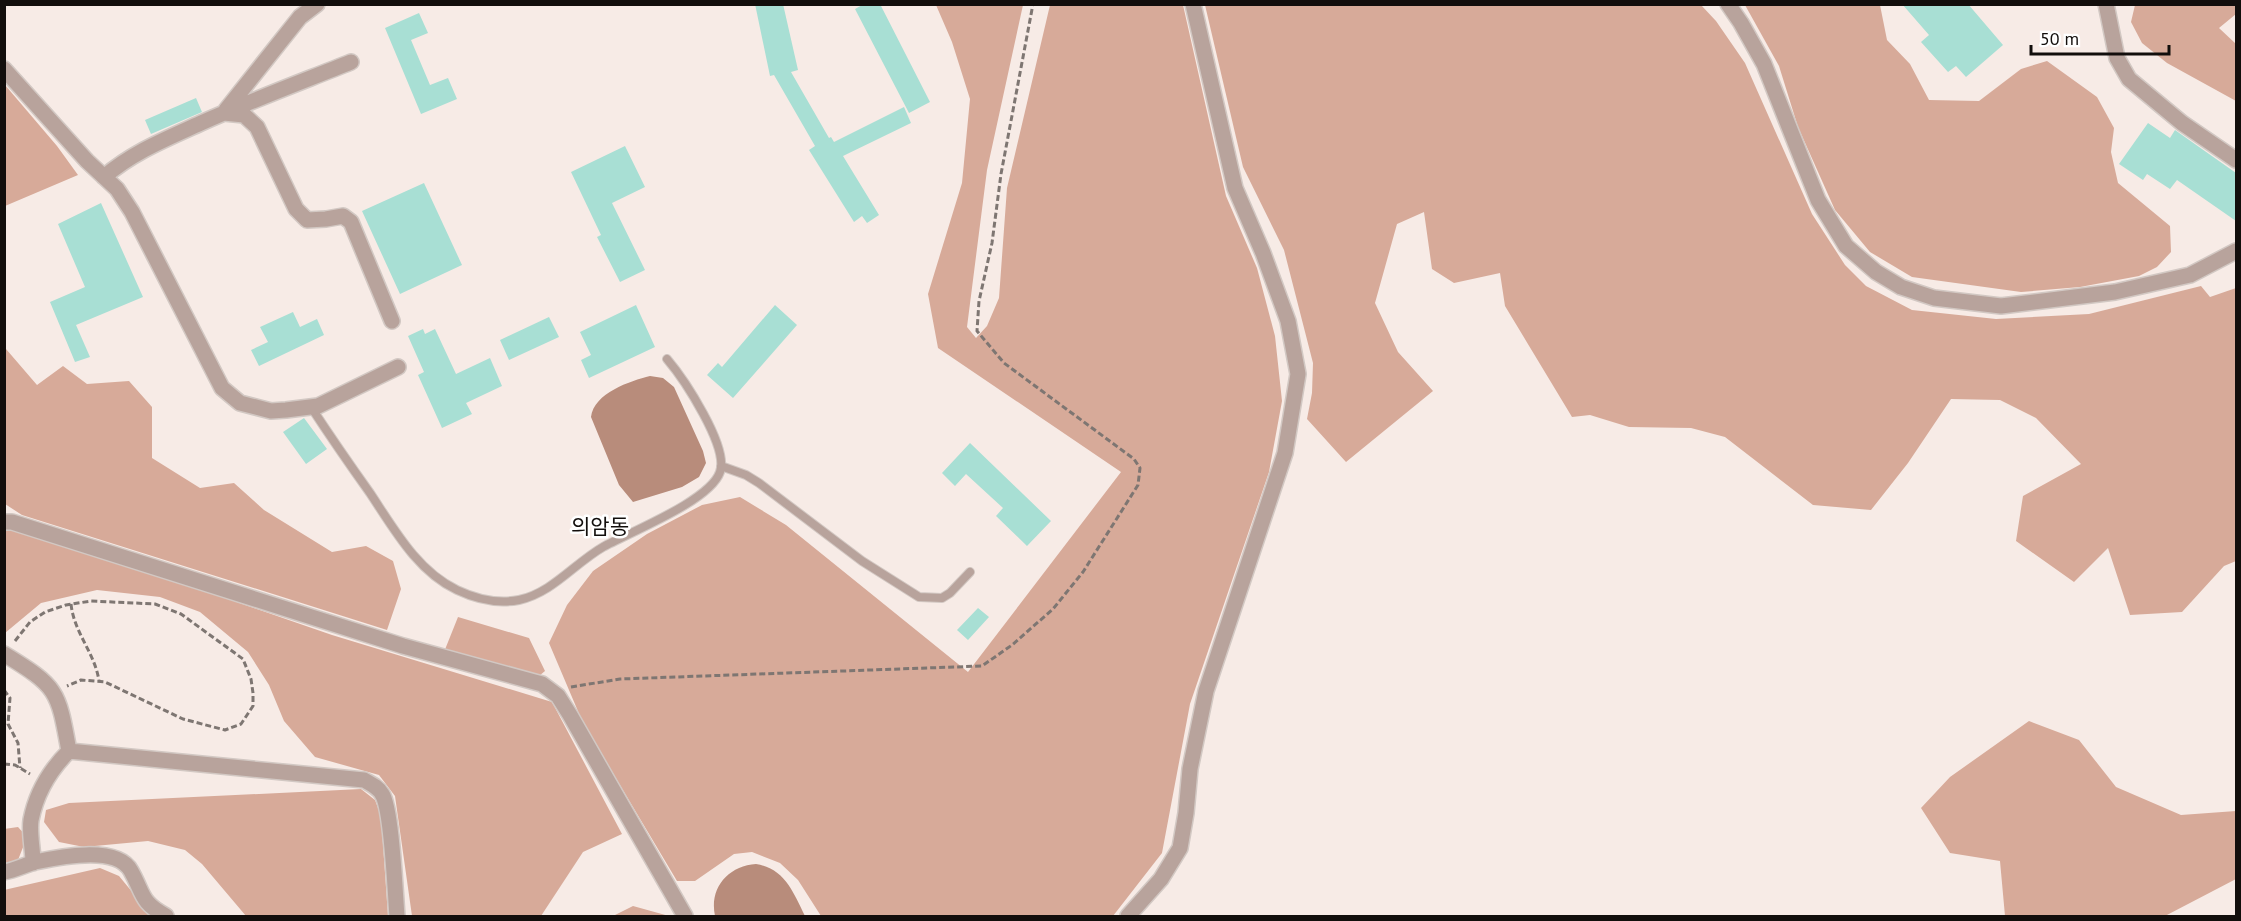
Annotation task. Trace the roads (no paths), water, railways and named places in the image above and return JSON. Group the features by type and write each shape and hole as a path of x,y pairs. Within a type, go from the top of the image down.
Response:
{"street":[{"path":"224,113 300,17 317,4"},
{"path":"1128,916 1161,879 1180,848 1190,769 1206,691 1285,453 1298,374 1287,321 1263,253 1235,188 1193,4"},
{"path":"1728,4 1764,64 1818,200 1846,246 1876,272 1901,287 1934,298 2001,306 2115,292 2190,275 2236,251"},
{"path":"2106,4 2117,58 2129,79 2182,123 2236,160"},
{"path":"104,177 123,161 145,148 224,113 351,62"},
{"path":"4,69 87,160 117,189 132,212 222,388 240,403 271,411 318,406 398,367"},
{"path":"224,113 244,116 257,127 296,209 307,220 343,216 351,222 392,321"},
{"path":"4,522 12,522 403,646 542,684 558,696 570,715 685,916"},
{"path":"9,649 39,675 55,693 61,710 69,751"},
{"path":"33,863 31,821 45,782 69,751"},
{"path":"69,751 364,780 376,786 383,795 388,813 397,916"},
{"path":"4,872 33,863 79,855 105,855 130,868 139,891 148,904 166,916"}],"lane":[{"path":"310,407 400,537 423,566 437,579 458,591 489,600 518,600 536,595 604,547 647,527 710,488 720,474 722,466 714,438 698,404 681,376 667,359"},
{"path":"722,466 746,475 759,483 862,561 919,597 942,598 970,572"}],"district":[{"name":"의암동","path":"600,527"}]}
